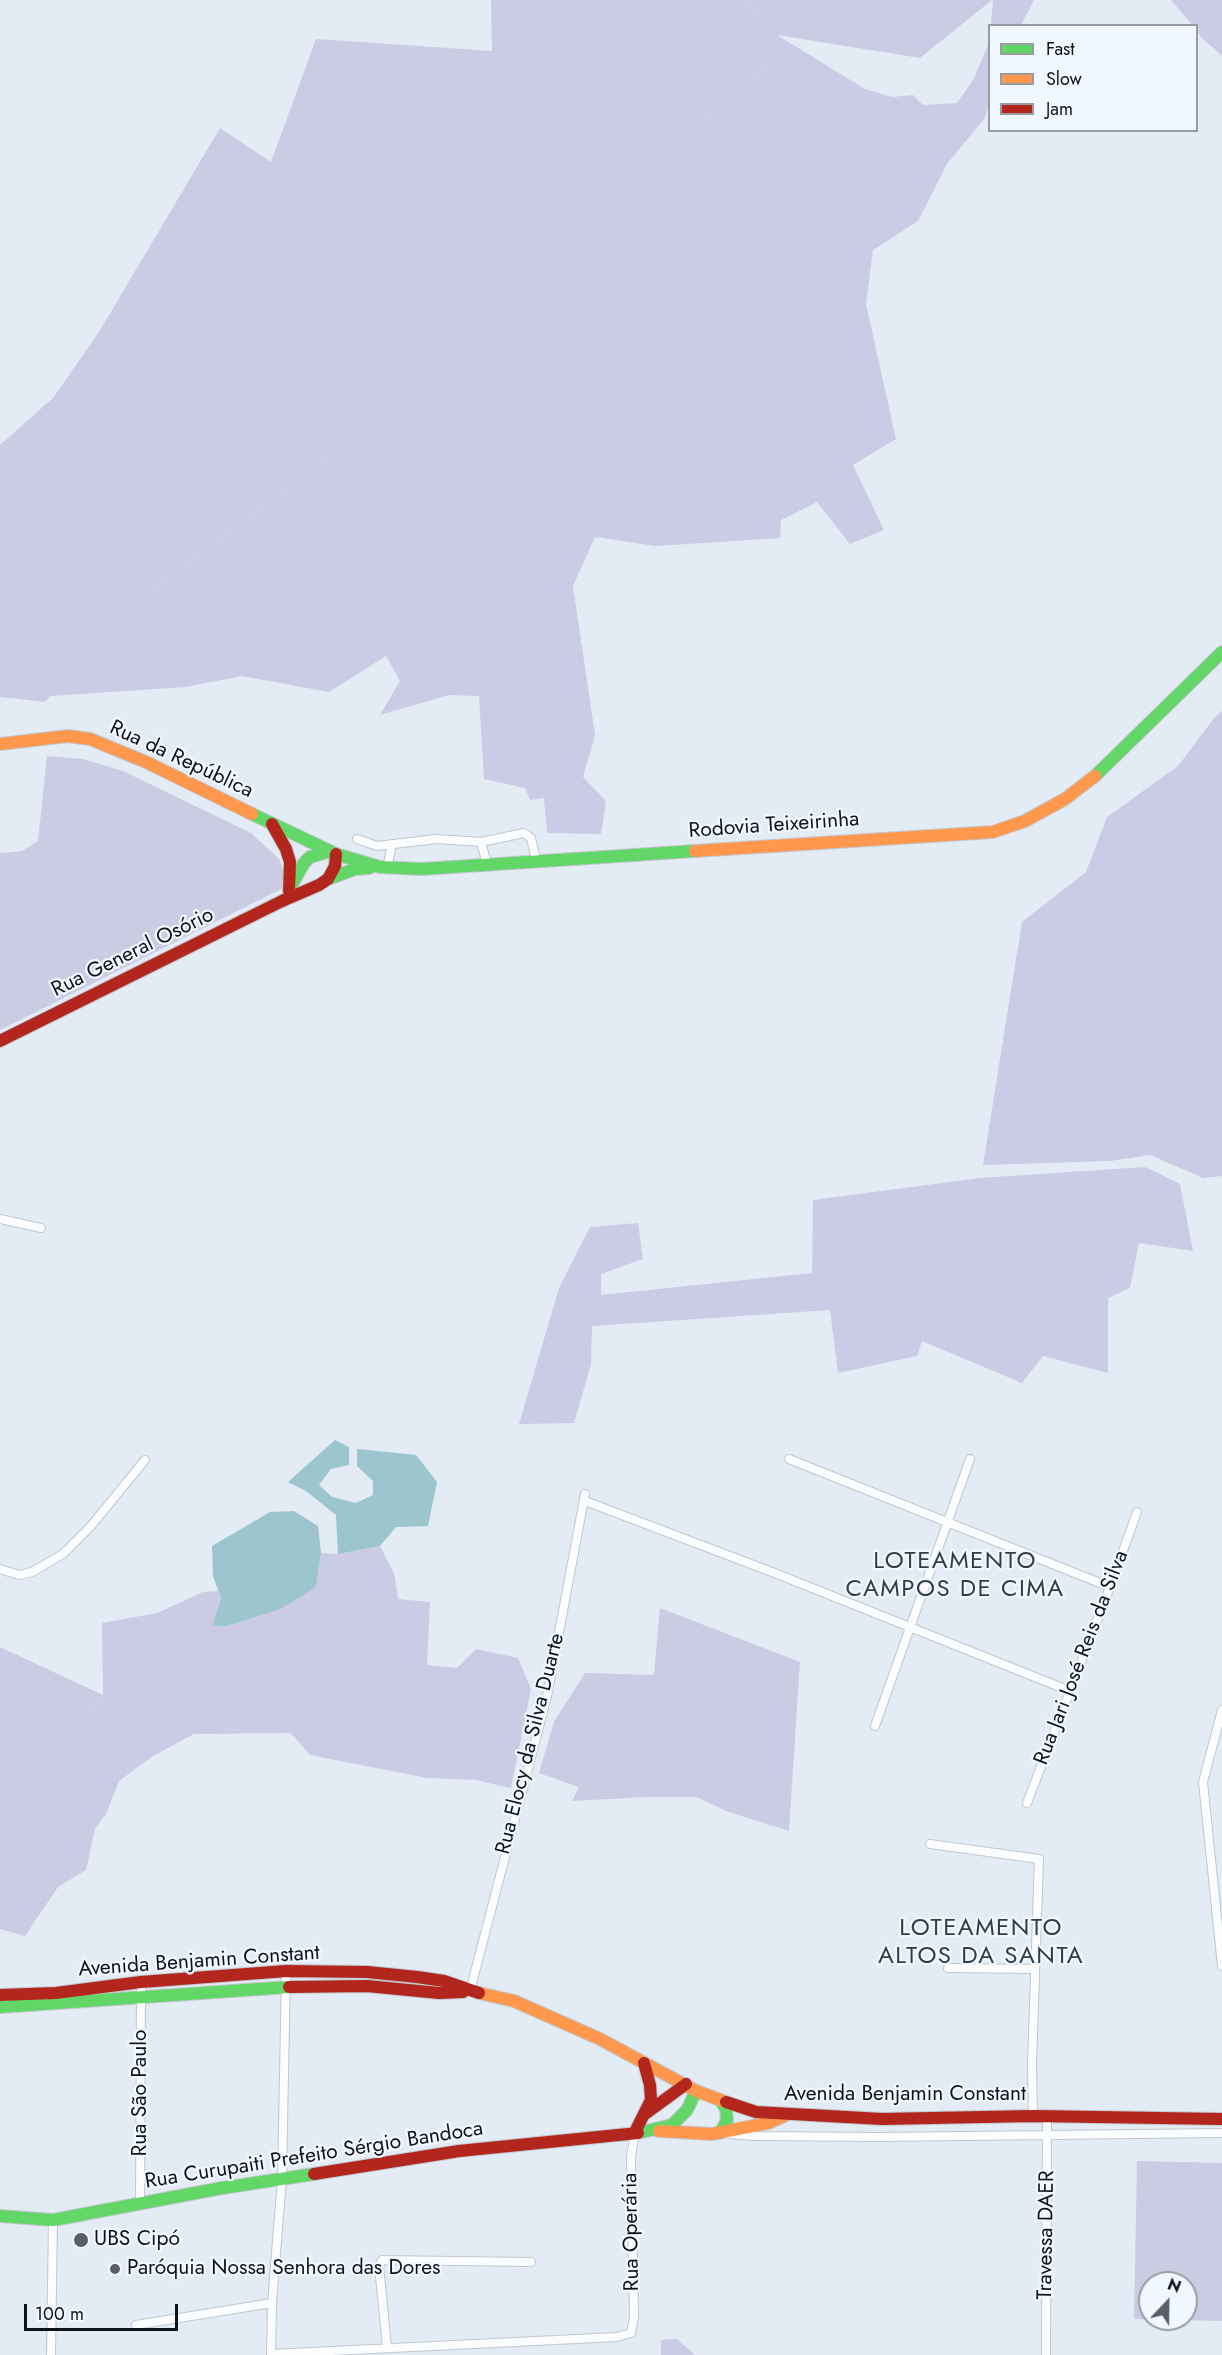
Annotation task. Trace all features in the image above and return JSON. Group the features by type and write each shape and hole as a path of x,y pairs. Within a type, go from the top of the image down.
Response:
{"main road":[{"name":"Rodovia Teixeirinha","path":"272,824 352,860 383,868 422,869 993,832 1025,821 1065,799 1100,772 1222,652"},
{"name":"Rua da República","path":"0,744 68,736 90,740 146,762 272,824"},
{"path":"272,824 286,849 290,862 285,896"},
{"path":"285,896 304,862 310,857 333,852 335,866 328,879"},
{"name":"Rua General Osório","path":"0,1041 285,896 299,895 328,879 355,869 383,868"},
{"name":"Avenida Benjamin Constant","path":"0,1995 56,1993 141,1982 286,1971 367,1972 417,1977 444,1981 470,1991 514,2001 558,2019 691,2087 722,2101 756,2112 882,2119 1033,2116 1222,2119"},
{"name":"Avenida Benjamin Constant","path":"0,2007 287,1988 367,1986 439,1993 470,1991"},
{"path":"635,2132 651,2100 650,2085 644,2063"},
{"path":"642,2116 691,2087"},
{"path":"652,2130 672,2125 687,2110 691,2087"},
{"path":"720,2133 727,2120 726,2109 722,2101"},
{"path":"652,2130 682,2134 720,2133 768,2123 786,2115"},
{"name":"Rua Curupaiti Prefeito Sérgio Bandoca","path":"0,2216 53,2220 222,2188 459,2151 625,2135 652,2130"}],"street":[{"path":"357,839 377,846 436,839 481,842 524,833 531,838 536,860"},
{"path":"481,842 487,864"},
{"path":"383,868 392,844"},
{"path":"0,1219 41,1228"},
{"path":"789,1459 1110,1587"},
{"path":"875,1726 970,1459"},
{"path":"0,1569 19,1575 32,1572 63,1554 92,1526 145,1460"},
{"name":"Rua Elocy da Silva Duarte","path":"470,1991 547,1696 585,1498 909,1626"},
{"name":"Rua Jari José Reis da Silva","path":"1027,1803 1137,1512"},
{"path":"909,1626 1070,1691"},
{"path":"1222,1710 1203,1782 1219,1905 1222,1966"},
{"path":"930,1844 1039,1858 1032,2063 1033,2116"},
{"path":"948,1968 1035,1969"},
{"path":"286,1971 282,2179 272,2303 271,2354 387,2347 379,2266 382,2260 531,2262"},
{"name":"Rua São Paulo","path":"141,1982 141,2203"},
{"name":"Travessa DAER","path":"1046,2355 1047,2116"},
{"name":"Rua Operária","path":"387,2347 617,2337 631,2333 634,2317 631,2157 635,2132"},
{"name":"Avenida Benjamin Constant","path":"720,2133 754,2136 878,2138 1222,2133"},
{"path":"51,2355 53,2220"},
{"path":"136,2325 272,2303"}],"shaded area":[{"path":"491,0 621,0 614,2 695,127 777,58 804,70 293,485 149,593 45,702 0,697 0,445 53,398 99,332 220,128 271,162 316,39 492,51"},
{"path":"621,0 744,0 777,35 865,89 892,97 913,95 923,105 957,103 973,80 988,45 988,107 985,118 947,164 918,221 873,250 866,304 896,439 853,465 884,530 850,544 817,502 781,520 780,538 656,546 595,537 573,586 595,735 583,777 606,801 601,834 547,833 544,798 530,800 525,788 484,779 479,696 449,695 380,715 400,681 386,656 329,692 242,676 185,687 50,696 149,593 293,485 803,70 777,58 695,127 648,104 597,70 614,2"},
{"path":"744,0 992,0 920,58 777,35"},
{"path":"993,0 1034,0 1022,24 991,24"},
{"path":"1171,0 1222,0 1222,56 1201,37 1198,32 1198,24 1191,24"},
{"path":"1222,711 1222,1176 1203,1178 1150,1155 1110,1161 983,1165 1022,922 1086,872 1107,817 1178,766"},
{"path":"47,756 83,759 123,771 251,833 279,859 284,872 283,888 0,1030 0,853 22,851 38,841"},
{"path":"1145,1167 1180,1184 1193,1251 1139,1243 1130,1288 1108,1298 1108,1373 1043,1356 1022,1383 922,1341 917,1356 838,1373 830,1310 592,1326 591,1364 574,1423 519,1424 559,1288 590,1227 638,1223 643,1259 601,1274 601,1295 812,1273 813,1200 980,1178"},
{"path":"335,1440 349,1447 349,1465 331,1469 319,1485 332,1497 356,1503 373,1495 373,1481 357,1466 357,1449 416,1455 437,1482 428,1526 396,1527 380,1546 338,1554 336,1515 306,1491 288,1482"},
{"path":"294,1511 318,1526 321,1553 316,1587 280,1609 227,1626 212,1626 221,1598 213,1576 212,1546 270,1512"},
{"path":"380,1546 394,1573 398,1599 430,1602 427,1665 457,1668 476,1649 518,1658 531,1689 511,1788 476,1780 427,1778 310,1755 291,1733 194,1734 153,1756 119,1781 106,1814 95,1829 64,1770 74,1733 103,1695 102,1623 157,1613 203,1592 218,1591 221,1598 212,1626 227,1626 316,1587 321,1553 338,1554"},
{"path":"660,1608 800,1662 789,1831 726,1811 697,1797 572,1801 579,1787 539,1773 554,1722 585,1673 654,1675"},
{"path":"0,1647 103,1695 74,1733 64,1770 95,1829 86,1870 58,1887 25,1936 0,1929"},
{"path":"1137,2161 1222,2163 1222,2321 1198,2320 1198,2271 1138,2271 1138,2319 1134,2319"},
{"path":"677,2339 695,2355 661,2355 661,2340"}],"traffic: fast":[{"path":"1095,776 1222,652"},
{"path":"252,814 336,854 380,867 422,869 695,851"},
{"path":"290,888 310,857 330,851"},
{"path":"328,879 355,869 369,868"},
{"path":"0,2007 289,1987"},
{"path":"638,2133 672,2125 687,2110 696,2091"},
{"path":"720,2133 727,2120 726,2109 721,2101"},
{"path":"0,2216 53,2220 222,2188 314,2174"}],"traffic: slow":[{"path":"0,744 68,736 90,739 146,762 252,814"},
{"path":"695,851 993,832 1025,821 1065,799 1095,776"},
{"path":"479,1993 514,2001 600,2039 696,2091 726,2102"},
{"path":"659,2131 712,2134 768,2123 786,2115"}],"traffic: jam":[{"path":"272,824 286,849 290,862 289,891"},
{"path":"0,1041 282,901 319,885 328,879 335,866 336,854"},
{"path":"0,1995 56,1993 141,1982 286,1971 367,1972 417,1977 444,1981 479,1993"},
{"path":"289,1987 367,1986 439,1993 463,1992"},
{"path":"635,2132 651,2100 650,2085 644,2063"},
{"path":"645,2114 686,2084"},
{"path":"726,2102 756,2112 882,2119 1033,2116 1222,2119"},
{"path":"314,2174 459,2151 638,2133"}],"place":[{"name":"UBS Cipó","path":"81,2240"},
{"name":"Paróquia Nossa Senhora das Dores","path":"115,2269"}],"district":[{"name":"LOTEAMENTO CAMPOS DE CIMA","path":"955,1576"},
{"name":"LOTEAMENTO ALTOS DA SANTA","path":"981,1943"}]}
